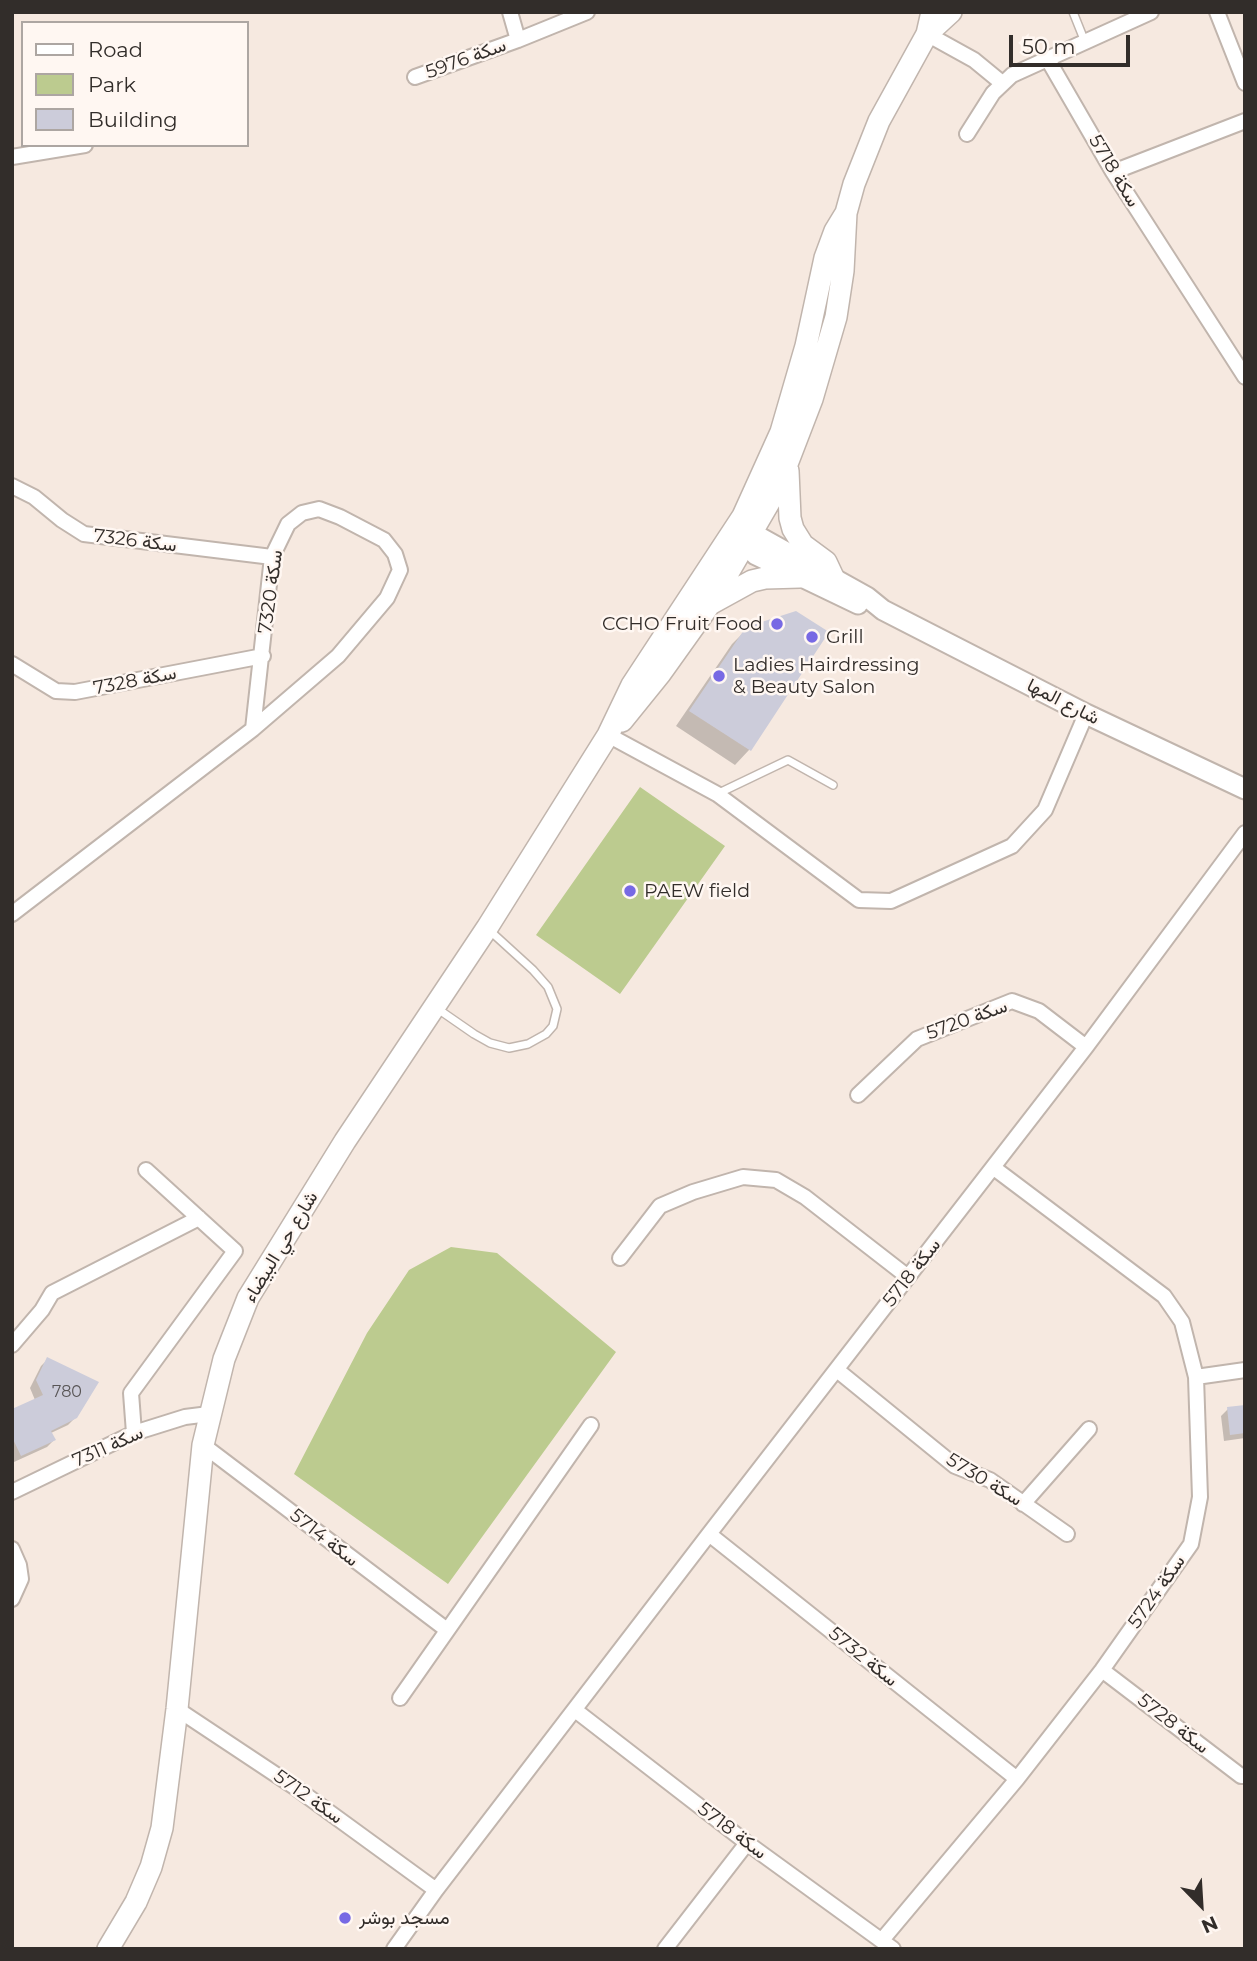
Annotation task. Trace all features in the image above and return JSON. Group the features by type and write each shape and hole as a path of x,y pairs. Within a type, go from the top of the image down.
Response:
{"main road":[{"path":"608,735 632,685 742,535 787,464 812,399 836,317 843,271 846,213 854,184 879,121 927,34 932,12"},
{"path":"927,34 950,12"},
{"path":"608,735 644,696 709,604 742,535 781,432 806,346 825,258 835,231 846,213"},
{"path":"787,464 793,529 803,545 826,562 832,578"},
{"path":"709,604 721,600 752,581 772,577 800,577"},
{"name":"شارع حي البيضاء","path":"108,1949 136,1902 151,1867 162,1828 177,1709 202,1445 223,1359 248,1298 345,1141 487,928 608,735"}],"street":[{"name":"سكة 5976","path":"510,12 518,40"},
{"name":"سكة 5976","path":"415,77 587,12"},
{"path":"967,134 986,103 1012,75 1151,12"},
{"path":"1217,12 1245,83"},
{"path":"927,34 974,60 1002,83"},
{"name":"سكة 5718","path":"1047,58 1113,172 1245,377"},
{"path":"1113,172 1245,121"},
{"path":"12,157 73,147"},
{"name":"سكة 7326","path":"12,486 34,497 84,534 272,557"},
{"name":"سكة 7320","path":"12,914 253,729 346,647 387,598 400,570 395,554 384,540 319,509 302,513 288,524 272,557 253,729"},
{"name":"شارع المها","path":"742,535 756,555 850,602 883,610"},
{"name":"شارع المها","path":"742,535 761,538 867,597 883,610 1086,714 1245,789"},
{"name":"سكة 7328","path":"12,664 56,691 75,692 263,656"},
{"path":"608,735 717,794 859,900 891,901 1012,846 1045,810 1086,714"},
{"name":"سكة 5718","path":"394,1949 436,1890 709,1534 994,1168 1245,833"},
{"name":"سكة 5720","path":"858,1095 916,1039 1012,1001 1039,1011 1086,1047"},
{"name":"سكة 5724","path":"887,1944 1102,1670 1191,1544 1200,1497 1196,1377 1182,1322 1164,1296 994,1168"},
{"path":"134,1433 131,1392 234,1251 146,1170"},
{"path":"620,1258 660,1206 693,1192 743,1177 776,1181 805,1197 908,1277"},
{"path":"12,1345 42,1310 52,1293 199,1218"},
{"name":"سكة 5730","path":"837,1370 954,1466 990,1480 1067,1534"},
{"path":"1196,1377 1245,1370"},
{"name":"سكة 7311","path":"12,1492 134,1433 185,1417 209,1414"},
{"path":"400,1698 591,1425"},
{"path":"1023,1504 1089,1429"},
{"name":"سكة 5714","path":"202,1445 446,1630"},
{"name":"سكة 5732","path":"709,1534 1017,1779"},
{"path":"12,1549 19,1564 21,1580 12,1600"},
{"name":"سكة 5728","path":"1102,1670 1241,1776 1245,1776"},
{"name":"سكة 5712","path":"177,1709 296,1787 436,1890"},
{"name":"سكة 5718","path":"575,1710 747,1843 887,1944"},
{"path":"665,1949 747,1843"}],"lane":[{"path":"1073,12 1085,42"},
{"path":"717,794 788,760 833,785"},
{"path":"435,1007 490,1043 509,1048 528,1044 546,1034 553,1026 557,1009 548,987 487,928"}],"green space":[{"name":"PAEW field","path":"640,787 725,846 620,994 536,935"},
{"path":"451,1247 497,1253 616,1352 448,1584 294,1474 367,1333 409,1270"}],"building":[{"path":"796,611 829,632 751,751 689,711 746,627"},
{"path":"47,1357 99,1382 77,1418 51,1431 56,1440 21,1456 12,1437 12,1409 43,1395 36,1380"},
{"path":"1245,1405 1245,1433 1230,1435 1227,1407"}],"place":[{"name":"CCHO Fruit Food","path":"777,624"},
{"name":"Grill","path":"812,637"},
{"name":"Ladies Hairdressing & Beauty Salon","path":"719,676"},
{"name":"PAEW field","path":"630,891"},
{"name":"مسجد بوشر","path":"345,1918"}]}
